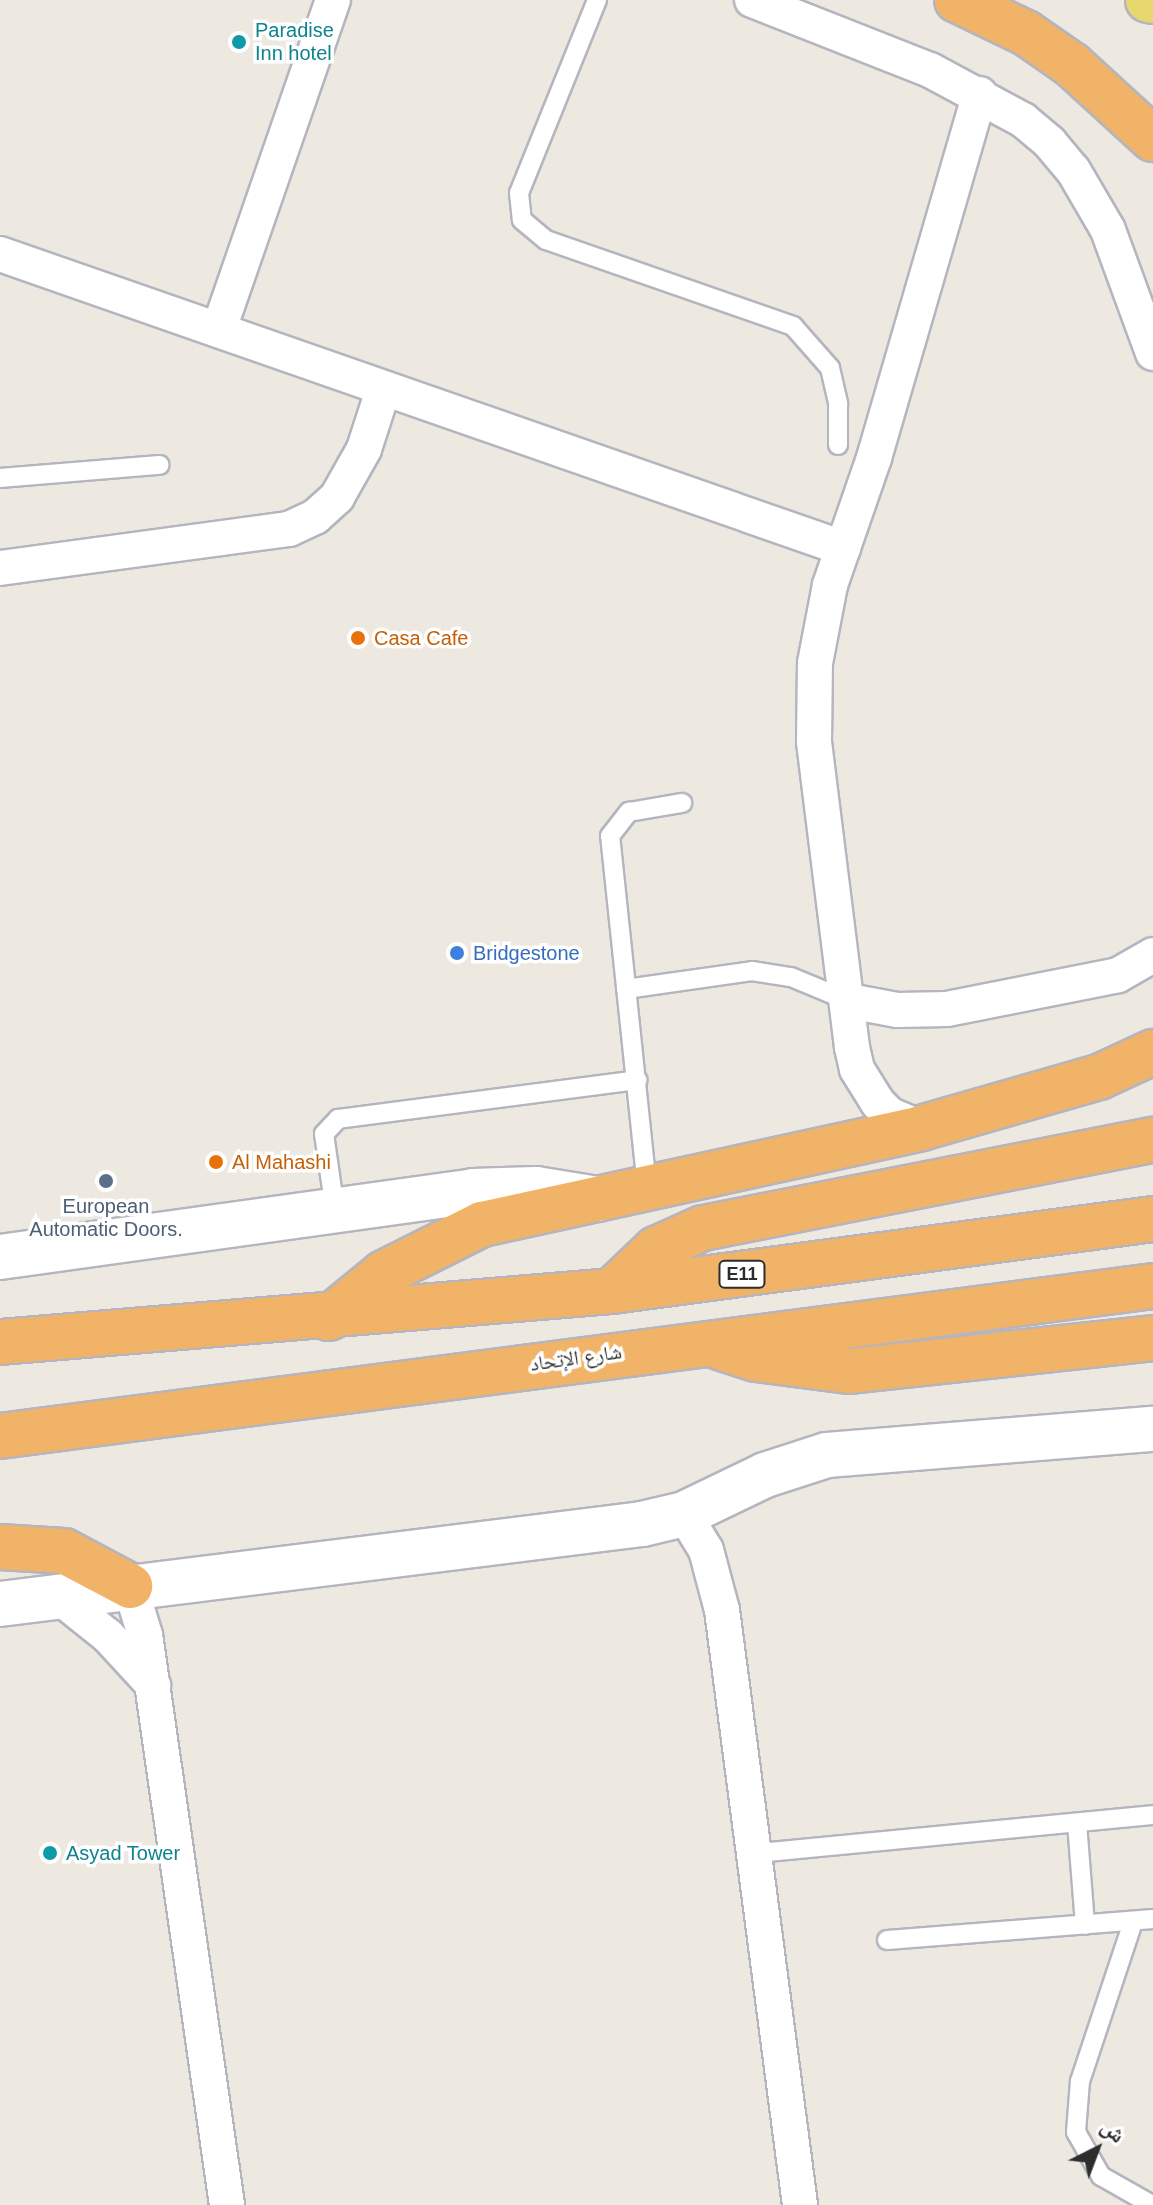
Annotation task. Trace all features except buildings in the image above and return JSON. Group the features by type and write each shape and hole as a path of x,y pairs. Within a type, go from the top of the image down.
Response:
{"highway":[{"path":"957,0 1026,33 1072,65 1153,139"},
{"path":"329,1318 384,1273 448,1238 518,1214 648,1190 921,1128 1099,1077 1153,1052"},
{"path":"612,1291 656,1249 703,1228 1153,1140"},
{"name":"E11","path":"0,1342 329,1318 612,1291 1153,1219"},
{"name":"شارع الإتحاد","path":"0,1436 702,1341 1153,1286"},
{"path":"702,1341 756,1359 850,1371 1153,1338"},
{"path":"0,1547 64,1551 130,1586"}],"main road":[{"path":"0,1257 505,1188 599,1199"},
{"path":"0,1604 642,1524 684,1514 765,1475 827,1455 1153,1429"}],"street":[{"path":"219,329 333,0"},
{"path":"752,0 980,94 1023,120 1073,170 1108,230 1153,353"},
{"path":"921,1128 890,1115 867,1089 852,1047 813,702 821,623 980,94"},
{"path":"0,254 843,548"},
{"path":"0,568 289,529 315,517 337,497 364,449 383,390"},
{"path":"849,1001 897,1010 947,1009 1118,975 1153,955"},
{"path":"684,1514 706,1550 720,1600 758,1853 800,2205"},
{"path":"130,1586 153,1685 227,2205"},
{"path":"58,1596 108,1636 153,1685"}],"lane":[{"path":"597,0 519,193 522,220 546,240 793,326 830,368 838,404 838,445"},
{"path":"0,478 159,465"},
{"path":"648,1190 610,836 629,812 682,803"},
{"path":"626,989 752,971 791,977 849,1001"},
{"path":"335,1210 324,1134 338,1119 637,1080"},
{"path":"758,1853 1153,1815"},
{"path":"1077,1823 1085,1925"},
{"path":"887,1940 1153,1919"},
{"path":"1133,1922 1080,2081 1076,2132 1085,2156 1101,2176 1152,2205"}],"place":[{"name":"Paradise Inn hotel","path":"239,42"},
{"name":"Casa Cafe","path":"358,638"},
{"name":"Bridgestone","path":"457,953"},
{"name":"Al Mahashi","path":"216,1162"},
{"name":"European Automatic Doors.","path":"106,1181"},
{"name":"Asyad Tower","path":"50,1853"}]}
